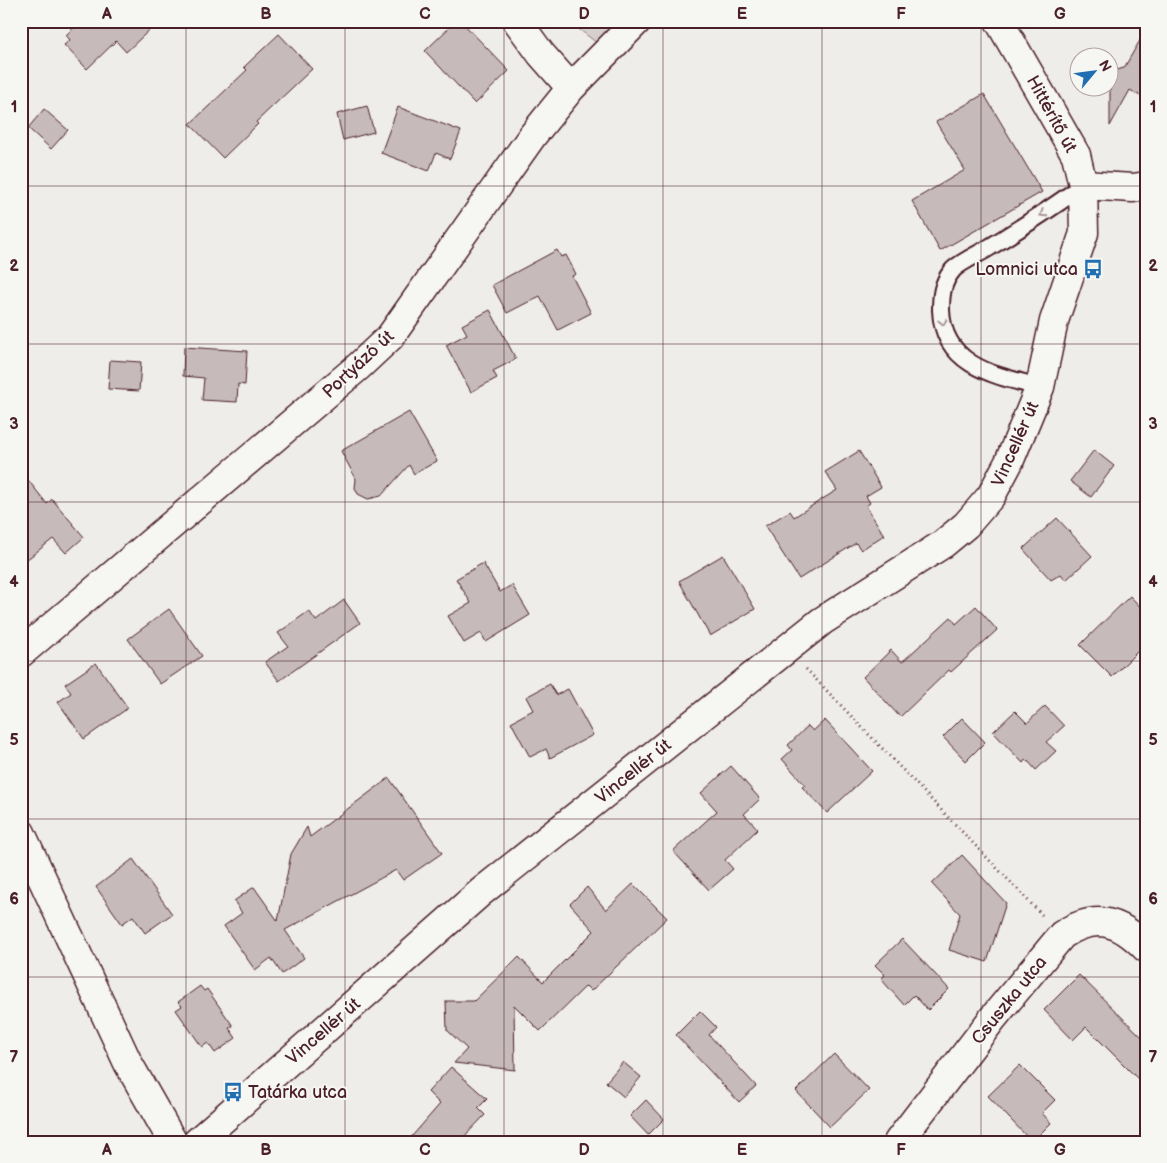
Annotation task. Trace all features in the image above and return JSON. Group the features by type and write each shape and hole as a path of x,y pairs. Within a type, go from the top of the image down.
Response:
{"street":[{"path":"517,21 541,54 571,88"},
{"name":"Portyázó út","path":"21,653 358,367 390,337 533,135 571,88 637,21"},
{"name":"Hittérítő út","path":"999,21 1076,155 1082,185 1084,233 1054,321 1040,387"},
{"path":"1082,185 1132,188 1146,186"},
{"name":"Vincellér út","path":"197,1142 481,892 822,621 943,544 966,525 991,496 1009,462 1040,387"},
{"path":"21,833 35,858 128,1063 173,1142"},
{"name":"Csuszka utca","path":"898,1142 993,1018 1062,936 1075,927 1108,922 1122,927 1146,948"}],"lane":[{"path":"1040,387 990,374 971,364 953,348 941,322 941,293 952,270 1043,215 1082,185"}],"path":[{"path":"787,648 1062,936"}],"shaded area":[{"path":"568,21 625,21 601,46"}],"building":[{"path":"81,21 159,21 126,52 116,41 87,69 64,45 70,40 66,35"},
{"path":"456,21 461,21 509,71 475,104 425,51"},
{"path":"1146,30 1146,99 1130,90 1110,126 1110,98 1120,98 1120,69 1124,68"},
{"path":"279,34 312,69 256,122 258,124 223,158 190,124 247,70 244,67"},
{"path":"984,94 1042,192 940,251 912,201 965,170 936,122"},
{"path":"367,106 374,132 343,140 337,114"},
{"path":"398,107 461,131 450,159 436,153 429,171 381,153"},
{"path":"44,109 68,130 51,149 28,128"},
{"path":"557,250 561,257 566,255 576,274 572,276 591,313 558,330 540,296 507,313 492,285"},
{"path":"490,310 516,359 493,371 497,378 471,392 446,345 467,334 462,325"},
{"path":"184,347 247,351 245,385 238,384 237,402 202,400 204,378 183,376"},
{"path":"110,360 141,362 139,391 108,389"},
{"path":"409,412 437,461 414,474 409,465 381,496 368,499 358,494 355,488 356,479 341,451"},
{"path":"1094,450 1114,466 1091,497 1070,481"},
{"path":"859,451 881,487 866,496 870,503 866,506 884,535 861,550 856,543 799,579 765,526 790,511 794,517 837,490 825,472"},
{"path":"21,471 47,504 52,499 84,537 66,553 53,539 21,564"},
{"path":"1057,518 1092,556 1066,580 1061,574 1051,580 1023,549"},
{"path":"723,555 755,609 710,636 679,581"},
{"path":"483,563 500,592 512,585 530,615 486,642 481,633 464,643 448,616 471,603 456,579"},
{"path":"1130,596 1146,613 1146,643 1112,677 1080,645"},
{"path":"344,600 360,623 279,681 265,662 288,646 278,633 309,611 316,621"},
{"path":"976,606 997,630 951,672 949,670 900,717 863,677 891,650 902,662 951,617 956,624"},
{"path":"169,609 202,656 160,684 128,639"},
{"path":"96,663 128,708 84,739 58,702 71,693 65,684"},
{"path":"550,684 556,695 568,689 593,735 550,758 546,749 530,757 511,722 533,710 526,697"},
{"path":"1045,706 1064,726 1046,742 1056,751 1036,770 1026,759 1023,763 993,732 1015,711 1027,723"},
{"path":"962,718 985,742 966,761 943,737"},
{"path":"825,720 872,771 827,813 802,787 805,785 782,759 792,750 788,745 808,726 813,731"},
{"path":"731,766 760,799 744,814 758,829 725,860 733,869 709,890 673,851 717,811 701,793"},
{"path":"389,778 442,853 403,880 396,870 285,930 304,958 282,974 271,958 255,970 224,926 242,913 234,901 254,887 278,921 291,854 307,827 310,837"},
{"path":"962,855 1006,903 987,962 949,950 960,914 932,884"},
{"path":"133,859 172,914 145,933 133,916 122,924 96,887"},
{"path":"633,884 667,918 591,991 586,986 540,1031 514,1005 515,1070 454,1063 467,1049 447,1030 446,1001 474,1001 519,957 543,982 594,931 570,904 587,887 606,910"},
{"path":"902,939 949,989 928,1010 914,995 904,1005 881,979 885,975 875,965"},
{"path":"1079,975 1146,1041 1146,1087 1086,1027 1073,1040 1044,1010"},
{"path":"200,986 204,991 207,989 233,1026 229,1028 236,1038 215,1053 208,1043 202,1047 176,1010 182,1006 178,1002"},
{"path":"700,1011 716,1027 709,1035 756,1086 739,1102 676,1035"},
{"path":"834,1054 869,1090 830,1127 796,1091"},
{"path":"623,1062 641,1077 624,1097 606,1082"},
{"path":"1020,1065 1055,1100 1042,1113 1051,1123 1032,1142 988,1096"},
{"path":"451,1067 487,1099 478,1108 485,1115 459,1142 407,1142 440,1104 428,1092"},
{"path":"646,1100 664,1119 648,1135 630,1116"}],"place":[{"name":"Lomnici utca","path":"1093,269"},
{"name":"Tatárka utca","path":"233,1092"}]}
